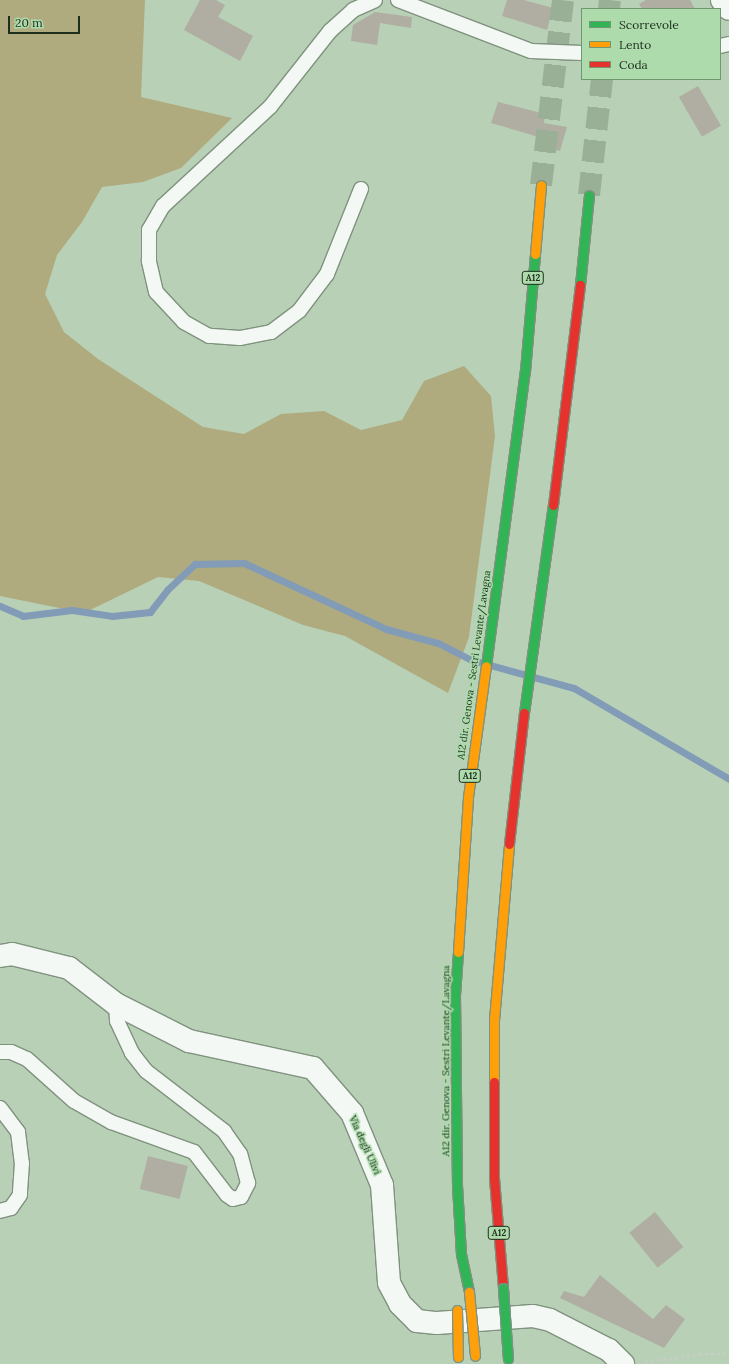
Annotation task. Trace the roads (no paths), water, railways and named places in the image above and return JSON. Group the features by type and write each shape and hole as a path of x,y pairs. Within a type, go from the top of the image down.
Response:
{"highway":[{"name":"A12 dir. Genova - Sestri Levante/Lavagna","path":"476,1360 469,1292 461,1254 457,1185 455,995 468,797 525,371 541,185"},
{"name":"A12","path":"508,1362 494,1178 494,1020 513,798 571,368 589,195"},
{"path":"458,1288 461,1254"},
{"path":"457,1302 458,1360"}],"street":[{"path":"722,0 729,9"},
{"name":"Via degli Ulivi","path":"0,956 12,954 69,968 116,1004 189,1041 313,1068 352,1113 382,1184 389,1283 400,1304 417,1321 437,1323 533,1316 550,1320 609,1350 629,1363"}],"lane":[{"path":"360,189 328,274 299,311 271,332 240,338 209,336 184,322 156,292 149,261 150,230 163,206 270,107 330,31 354,10 375,0"},
{"path":"398,0 532,51 581,54"},
{"path":"0,1052 11,1052 27,1059 74,1101 111,1122 194,1152 206,1164 221,1189 233,1199 241,1197 248,1183 240,1154 224,1131 146,1071 132,1053 116,1021 116,1004"},
{"path":"0,1108 18,1132 22,1163 20,1195 11,1208 0,1211"}],"waterway":[{"path":"0,606 23,616 72,610 112,616 150,612 168,589 195,564 244,563 386,629 438,643 472,660 574,688 729,779"}],"tunnel":[{"path":"541,185 563,0"},
{"path":"609,8 610,0"},
{"path":"589,195 602,80"}]}
